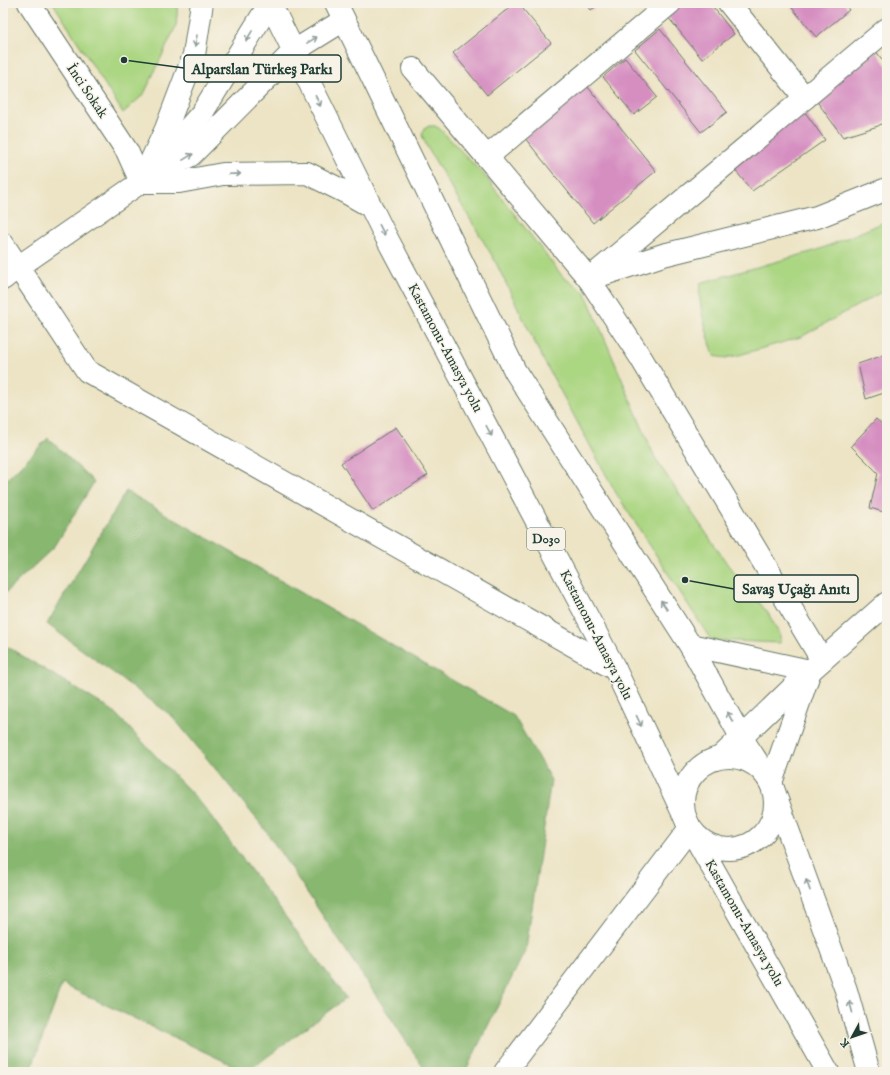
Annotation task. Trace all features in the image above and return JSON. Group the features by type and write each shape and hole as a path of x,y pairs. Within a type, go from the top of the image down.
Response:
{"street":[{"name":"İnci Sokak","path":"29,3 127,151 141,182"},
{"path":"141,182 166,129 194,55 202,3"},
{"path":"141,182 202,112 270,3"},
{"name":"Kastamonu-Amasya yolu","path":"270,3 370,206 615,669 690,828 828,1072"},
{"path":"487,157 670,3"},
{"path":"729,3 805,98"},
{"path":"11,273 141,182 191,155 294,51 340,12 515,371 690,645 741,737 771,783 846,990 869,1072"},
{"path":"589,279 887,29"},
{"path":"413,69 589,279 641,358 816,666"},
{"path":"141,182 179,182 223,174 307,173 370,206"},
{"path":"589,279 663,255 817,217 887,189"},
{"path":"3,244 11,273 87,371 615,669"},
{"path":"721,757 816,666 887,603"},
{"path":"690,645 816,666"},
{"path":"771,783 816,666"},
{"path":"736,756 750,761 763,771 771,783 775,798 774,814 768,828 758,839 744,847 729,849 714,847 700,839 690,828 684,814 682,799 686,784 694,771 706,762 721,757 736,756"},
{"path":"505,1072 690,828"}],"green space":[{"path":"53,3 178,3 176,26 144,94 123,113"},
{"path":"429,126 435,126 440,129 484,175 563,277 585,292 656,460 728,565 768,613 780,635 780,643 711,640 616,493 544,361 494,259 427,147 422,135 424,129"},
{"path":"887,221 887,289 801,337 739,355 725,358 714,356 700,301 700,283 818,250"},
{"path":"48,438 94,482 55,546 3,595 3,483"},
{"path":"126,491 514,716 551,780 526,949 465,1072 426,1072 264,828 172,716 47,624"},
{"path":"3,644 113,711 201,803 346,998 247,1072 62,984 30,1072 3,1072"}],"building":[{"path":"515,3 518,3 551,43 487,95 453,53"},
{"path":"585,3 600,3 591,10"},
{"path":"684,3 710,3 734,34 702,59 667,16"},
{"path":"788,3 844,3 849,10 816,37"},
{"path":"660,29 727,112 701,132 635,50"},
{"path":"875,50 887,66 887,120 878,126 843,137 813,96"},
{"path":"625,58 657,97 634,115 603,77"},
{"path":"587,86 656,171 593,223 524,137"},
{"path":"802,108 825,140 752,191 731,165"},
{"path":"887,354 887,392 866,399 858,364"},
{"path":"876,419 887,429 887,513 870,508 878,473 851,446"},
{"path":"396,427 428,475 373,511 341,463"}],"place":[{"name":"Alparslan Türkeş Parkı","path":"124,60"},
{"name":"Savaş Uçağı Anıtı","path":"685,580"}]}
